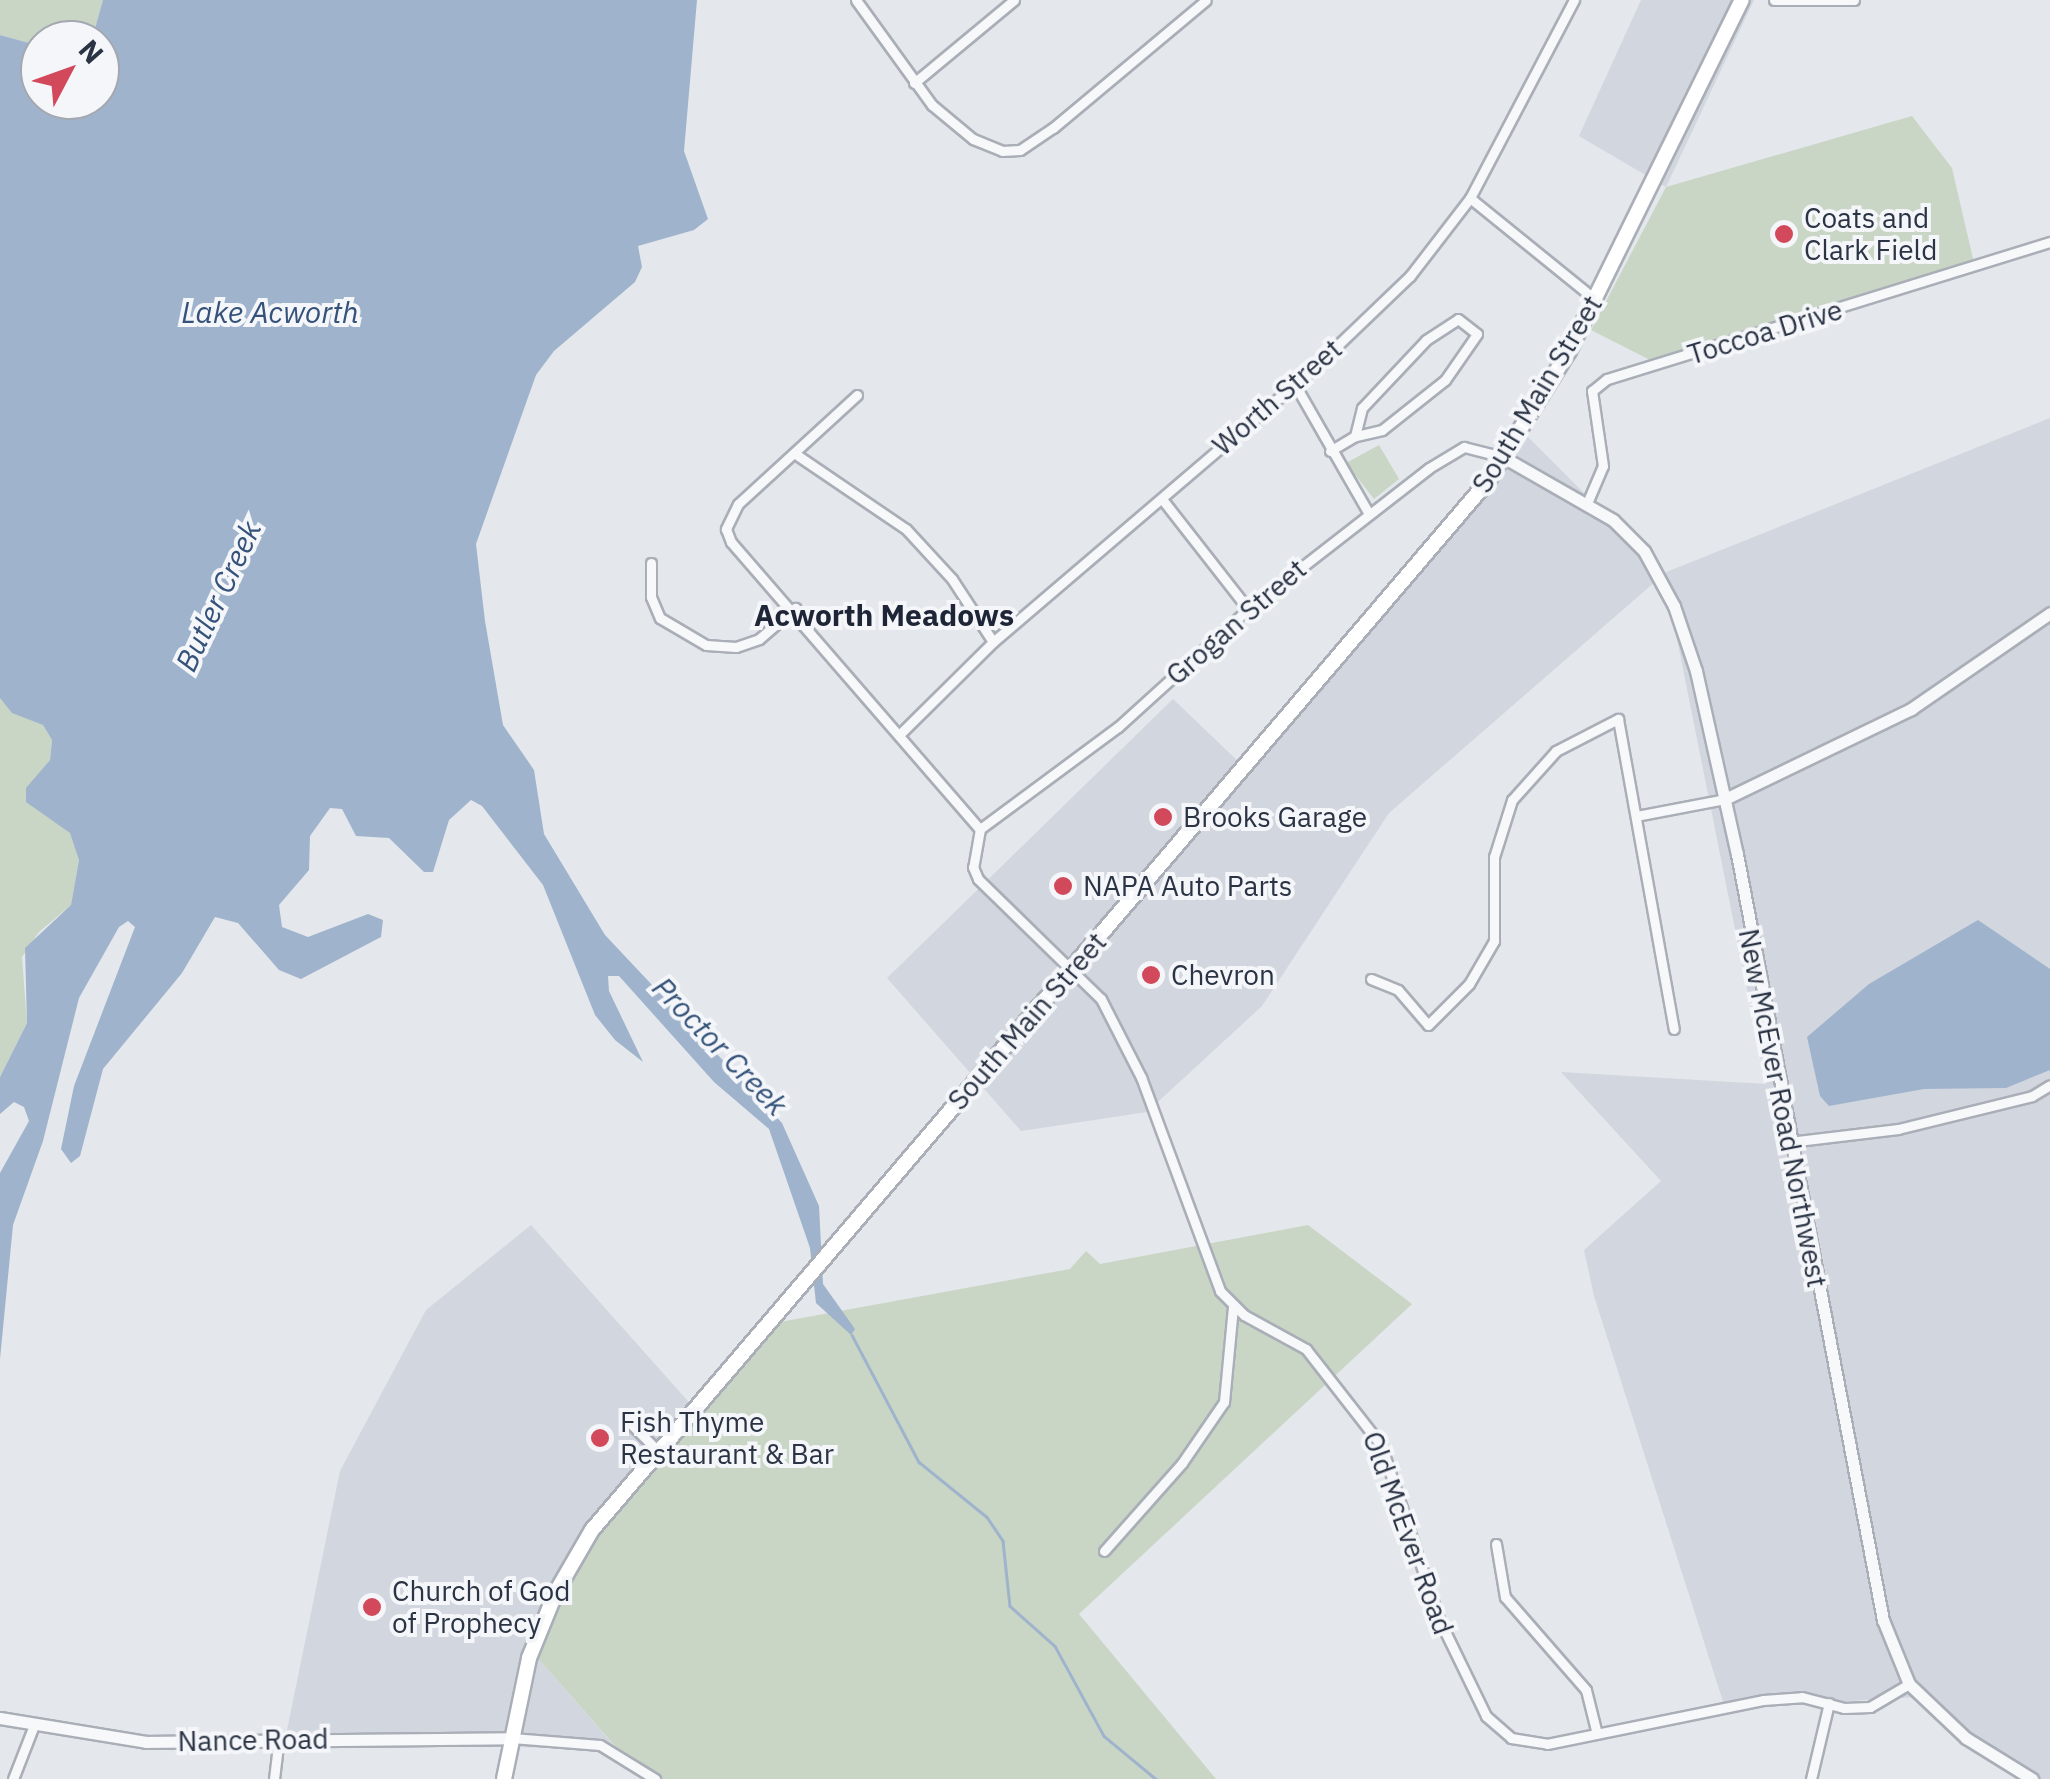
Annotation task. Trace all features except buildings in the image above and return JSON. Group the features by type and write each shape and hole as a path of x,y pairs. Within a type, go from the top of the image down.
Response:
{"main road":[{"name":"South Main Street","path":"504,1779 524,1674 565,1574 658,1450 1415,572 1503,456 1596,300 1742,0"}],"street":[{"path":"856,0 914,83 960,128 989,146 1020,150 1206,0"},
{"path":"914,83 1014,0"},
{"name":"Worth Street","path":"902,732 992,642 1162,499 1410,276 1470,198 1574,0"},
{"path":"1774,0 1854,0"},
{"path":"1470,198 1596,300"},
{"name":"Toccoa Drive","path":"1588,501 1603,466 1592,391 1607,379 2050,242"},
{"path":"1330,451 1356,436 1382,430 1428,395 1477,334 1458,319 1436,330 1362,408 1356,436"},
{"path":"1294,383 1368,512"},
{"path":"857,394 738,504 726,528 980,828"},
{"name":"Grogan Street","path":"980,828 1118,727 1248,609 1368,512 1456,450 1480,447 1503,456"},
{"path":"794,453 906,529 952,579 992,642"},
{"name":"New McEver Road Northwest","path":"1503,456 1588,501 1636,543 1664,583 1696,671 1726,799 1882,1620 1909,1684 1966,1738 2032,1779"},
{"path":"1162,499 1248,609"},
{"path":"650,563 651,597 660,618 706,645 736,647 758,639 795,608"},
{"path":"1636,816 1726,799 1911,709 2050,612"},
{"path":"1371,978 1398,990 1428,1024 1469,984 1494,940 1493,866 1504,818 1525,781 1565,744 1618,720 1674,1029"},
{"name":"Old McEver Road","path":"980,828 974,864 994,899 1073,968 1118,1027 1208,1268 1233,1306 1306,1349 1372,1428 1438,1619 1486,1716 1524,1742 1597,1734 1763,1700 1802,1696 1870,1707 1909,1684"},
{"path":"1789,1142 1898,1128 2032,1096 2050,1085"},
{"path":"1104,1551 1182,1463 1224,1402 1233,1306"},
{"path":"628,1421 658,1450"},
{"path":"1496,1544 1505,1597 1586,1690 1597,1734"},
{"path":"1812,1779 1829,1703"},
{"name":"Nance Road","path":"0,1718 146,1742 509,1738"},
{"path":"13,1779 34,1725"},
{"path":"274,1779 279,1738"},
{"path":"509,1738 600,1745 655,1779"}],"shaded area":[{"path":"1641,0 1754,0 1666,187 1579,136"},
{"path":"2050,418 2050,1779 2035,1779 1977,1746 1918,1697 1725,1708 1594,1296 1584,1250 1661,1181 1561,1072 1766,1084 1664,574 1389,813 1262,1006 1147,1112 1021,1131 887,978 1173,699 1243,766 1523,432 1664,573"},
{"path":"531,1225 695,1409 536,1656 618,1750 285,1740 340,1471 426,1310"}],"green space":[{"path":"0,0 103,0 100,20 20,20 20,40 0,35"},
{"path":"1912,116 1952,168 1974,263 1654,362 1591,330 1666,187"},
{"path":"1379,445 1399,479 1374,499 1346,463"},
{"path":"0,698 43,725 52,740 50,760 27,788 71,833 79,860 71,905 39,932 22,957 27,1023 0,1077"},
{"path":"1308,1225 1412,1304 1079,1614 1216,1779 644,1779 536,1656 564,1571 675,1429 780,1322 1070,1269 1086,1251 1100,1264"}],"water":[{"name":"Lake Acworth","path":"103,0 697,0 684,151 708,219 694,230 638,246 642,267 635,282 554,351 536,375 476,544 503,725 534,770 544,834 605,935 782,1123 819,1206 823,1284 855,1329 851,1335 816,1303 810,1248 769,1129 714,1082 619,976 608,976 609,991 643,1062 615,1040 595,1015 543,885 482,806 471,800 449,820 433,872 424,872 389,838 356,836 342,809 330,808 310,836 309,870 279,905 282,927 308,937 368,914 383,920 381,937 301,979 279,970 238,923 215,917 182,973 103,1069 80,1156 71,1163 61,1149 74,1086 135,927 128,921 119,927 79,998 43,1141 13,1225 0,1359 0,1173 29,1121 24,1107 14,1102 0,1114 0,1077 27,1023 25,948 71,905 79,860 70,833 26,802 26,788 50,760 52,740 43,725 12,713 0,698 0,35 20,40 20,120 120,120 120,20 98,20"},
{"path":"1978,920 2050,969 2050,1070 2006,1088 1924,1089 1829,1106 1820,1096 1807,1037 1869,984"}],"waterway":[{"name":"Proctor Creek","path":"852,1335 919,1462 987,1517 1003,1541 1010,1606 1055,1646 1104,1736 1156,1779"}],"place":[{"name":"Coats and Clark Field","path":"1784,234"},
{"name":"Brooks Garage","path":"1163,817"},
{"name":"NAPA Auto Parts","path":"1063,886"},
{"name":"Chevron","path":"1151,975"},
{"name":"Fish Thyme Restaurant & Bar","path":"600,1438"},
{"name":"Church of God of Prophecy","path":"372,1607"}],"district":[{"name":"Acworth Meadows","path":"884,615"}],"water label":[{"name":"Butler Creek","path":"218,596"}]}
